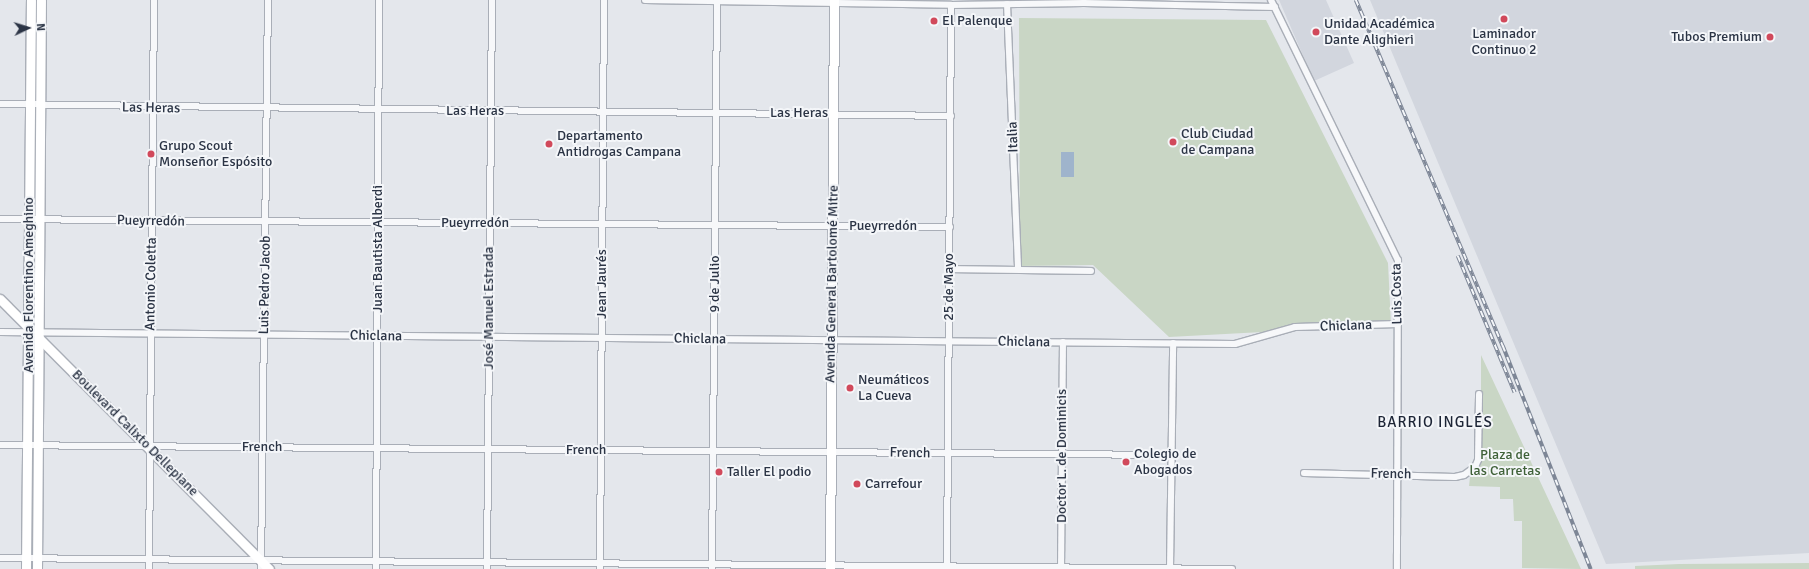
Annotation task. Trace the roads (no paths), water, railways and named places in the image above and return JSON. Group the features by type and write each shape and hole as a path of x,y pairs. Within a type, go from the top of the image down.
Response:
{"main road":[{"name":"Avenida Florentino Ameghino","path":"31,0 29,219 38,445 36,569"},
{"name":"Avenida Florentino Ameghino","path":"26,569 27,445 39,219 41,0"},
{"name":"Avenida General Bartolomé Mitre","path":"830,566 834,1"},
{"name":"Boulevard Calixto Dellepiane","path":"0,299 149,446 261,565 269,569"}],"street":[{"name":"Antonio Coletta","path":"149,569 154,0"},
{"name":"Luis Pedro Jacob","path":"261,565 268,0"},
{"name":"Juan Bautista Alberdi","path":"376,569 379,0"},
{"name":"José Manuel Estrada","path":"487,569 492,0"},
{"name":"Jean Jaurés","path":"600,566 604,0"},
{"path":"645,0 834,1 951,5 1084,1 1275,7"},
{"name":"9 de Julio","path":"712,566 717,0"},
{"name":"Luis Costa","path":"1271,0 1395,251 1399,269 1397,569"},
{"name":"Italia","path":"1007,4 1018,269"},
{"name":"25 de Mayo","path":"947,567 951,5"},
{"name":"Las Heras","path":"0,104 153,108 951,116"},
{"name":"Pueyrredón","path":"0,219 490,224 950,226"},
{"path":"950,269 1091,271"},
{"name":"Chiclana","path":"0,332 1235,344 1295,327 1398,324"},
{"name":"Doctor L. de Dominicis","path":"1061,568 1063,342"},
{"path":"1170,569 1173,343"},
{"name":"French","path":"1304,473 1397,474 1455,477 1464,475 1476,467 1478,460 1479,394"},
{"name":"French","path":"0,445 1171,455"},
{"path":"0,558 149,560 261,565 376,562 487,562 600,566 1232,569"}],"water":[{"path":"1061,152 1074,152 1074,177 1061,177"}],"railway":[{"path":"1356,0 1503,346 1591,569"},
{"path":"1458,256 1515,393"}],"place":[{"name":"Laminador Continuo 2","path":"1504,19"},
{"name":"El Palenque","path":"934,21"},
{"name":"Unidad Académica Dante Alighieri","path":"1316,32"},
{"name":"Tubos Premium","path":"1770,37"},
{"name":"Club Ciudad de Campana","path":"1173,142"},
{"name":"Departamento Antidrogas Campana","path":"549,144"},
{"name":"Grupo Scout Monseñor Espósito","path":"151,154"},
{"name":"Neumáticos La Cueva","path":"850,388"},
{"name":"Colegio de Abogados","path":"1126,462"},
{"name":"Taller El podio","path":"719,472"},
{"name":"Carrefour","path":"857,484"}],"district":[{"name":"BARRIO INGLÉS","path":"1435,423"}],"park label":[{"name":"Plaza de las Carretas","path":"1505,464"}]}
